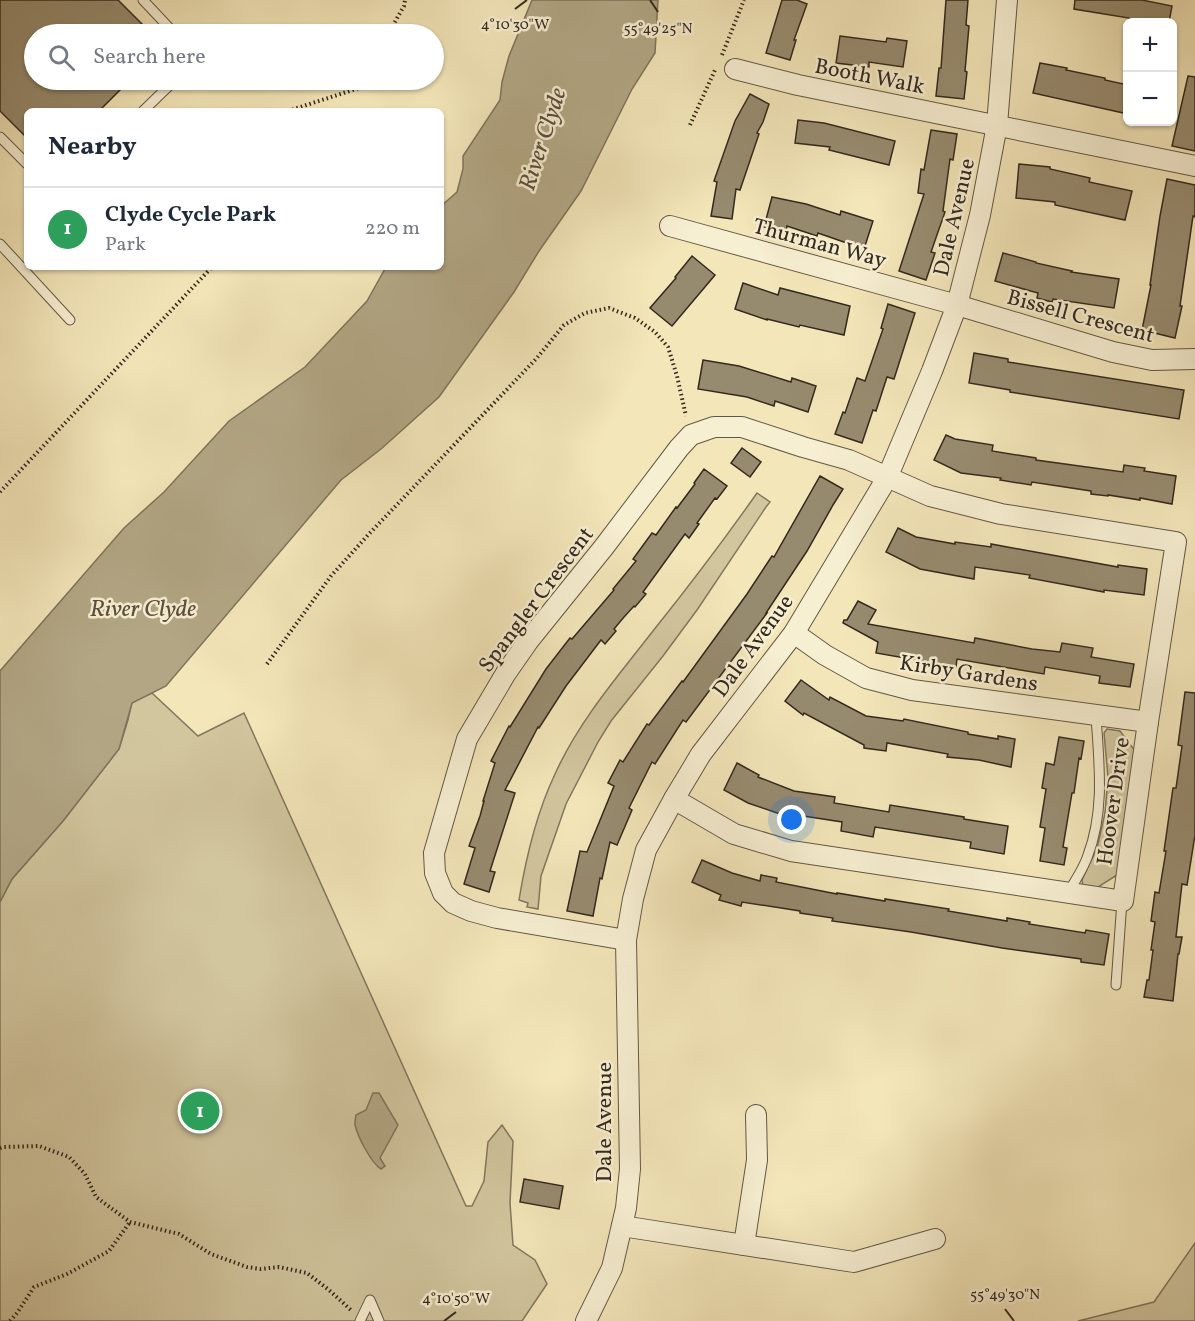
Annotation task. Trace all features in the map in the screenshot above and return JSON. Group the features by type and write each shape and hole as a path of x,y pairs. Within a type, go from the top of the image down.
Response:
{"street":[{"name":"Dale Avenue","path":"586,1321 612,1268 626,1208 630,1169 626,940 633,898 646,850 701,754 795,633 887,478 957,305 980,216 997,125 1007,0"},
{"name":"Booth Walk","path":"735,69 798,85 1195,166"},
{"name":"Thurman Way","path":"670,226 957,305"},
{"name":"Bissell Crescent","path":"957,305 1113,352 1152,360 1195,359"},
{"path":"691,435 714,427 742,427 849,460 887,478"},
{"name":"Spangler Crescent","path":"626,940 497,918 453,903 443,893 435,873 434,853 467,739 506,673 529,640 691,435"},
{"name":"Hoover Drive","path":"674,799 734,834 791,851 1122,901 1176,542 1001,514 930,496 887,478"},
{"name":"Kirby Gardens","path":"795,633 825,655 866,678 912,690 1148,722"},
{"path":"744,1245 757,1160 756,1115"},
{"path":"622,1226 854,1262 935,1239"}],"lane":[{"path":"143,0 166,24"},
{"path":"146,108 165,90"},
{"path":"0,137 24,161"},
{"path":"0,244 70,320"},
{"path":"1069,892 1088,855 1098,815 1100,785 1096,716"},
{"path":"1116,985 1122,901"},
{"path":"361,1320 370,1300 379,1321"}],"path":[{"path":"394,24 405,0"},
{"path":"297,108 353,90"},
{"path":"0,492 209,270"},
{"path":"267,664 331,576 368,535 536,359 564,325 585,313 609,308 634,318 655,332 668,347 691,435"},
{"path":"0,1148 39,1146 69,1156 85,1174 96,1197 130,1222 179,1234 211,1254 247,1267 260,1269 279,1267 307,1272 361,1320"},
{"path":"10,1321 34,1287 68,1274 109,1251 130,1222"}],"shaded area":[{"path":"757,493 770,502 697,610 611,721 598,742 566,804 541,876 538,909 527,907 528,903 519,900 528,852 542,805 575,736"},
{"path":"152,693 198,736 244,713 466,1206 472,1206 484,1181 488,1142 502,1125 513,1141 510,1203 513,1245 535,1260 547,1284 522,1321 0,1321 0,902 12,879 63,821 119,749 132,702"},
{"path":"1107,729 1120,731 1135,751 1117,875 1095,889 1083,887 1082,880 1097,848 1105,813 1108,777 1104,733"},
{"path":"1195,1243 1195,1321 1078,1321 1154,1302"}],"water":[{"name":"River Clyde","path":"532,0 658,0 655,53 632,89 581,191 539,251 514,292 439,397 381,449 341,480 166,686 132,703 119,749 63,821 12,879 0,902 0,671 124,528 164,492 229,421 305,367 367,301 384,270 444,270 444,203 457,192 463,169 463,156 500,100 509,56"},
{"path":"373,1093 379,1093 398,1125 380,1158 385,1166 381,1169 365,1149 355,1125 356,1115 366,1110"}],"building":[{"path":"0,0 118,0 142,24 24,24 24,90 120,90 102,108 24,108 24,135 0,111"},
{"path":"782,0 797,0 807,4 794,40 796,40 790,60 766,53"},
{"path":"946,0 968,0 966,25 969,26 964,99 936,96 939,68 941,68"},
{"path":"1075,0 1142,0 1172,6 1170,18 1129,18 1074,9"},
{"path":"840,36 886,42 887,38 907,41 903,67 869,62 869,67 836,63"},
{"path":"1040,63 1067,68 1066,70 1123,84 1123,113 1033,93"},
{"path":"1188,76 1195,77 1195,151 1172,146"},
{"path":"750,94 769,104 757,133 759,134 740,190 736,189 732,219 711,216 717,182 714,181 735,121"},
{"path":"798,120 824,123 895,141 889,165 829,150 830,147 795,143"},
{"path":"931,130 957,134 953,160 950,159 943,211 945,212 931,252 935,253 926,280 899,271 924,194 918,193 921,169 924,170"},
{"path":"1019,164 1050,167 1050,169 1090,178 1089,182 1132,191 1125,220 1055,205 1055,202 1016,198"},
{"path":"1167,179 1195,185 1195,217 1193,216 1180,306 1182,306 1175,338 1142,330"},
{"path":"772,197 806,204 840,215 841,211 873,221 864,249 818,233 817,236 787,226 786,231 764,227"},
{"path":"1003,253 1071,272 1119,279 1114,308 1053,299 1052,302 1037,298 1038,293 995,281"},
{"path":"692,256 715,275 672,326 650,308"},
{"path":"743,283 778,295 780,288 850,306 844,335 767,320 735,309"},
{"path":"888,304 915,313 894,379 887,377 862,443 835,434 857,378 865,381 883,329 881,328"},
{"path":"974,353 1008,359 1008,362 1184,390 1179,419 1010,392 1010,390 969,383"},
{"path":"703,360 739,366 791,382 792,378 816,386 808,412 775,401 774,406 747,397 698,389"},
{"path":"946,435 955,439 993,445 992,451 1036,458 1036,460 1123,472 1124,465 1176,476 1172,504 1140,498 1140,500 1091,494 1091,491 1032,482 1031,485 1000,480 1001,478 961,473 934,460"},
{"path":"742,448 761,462 750,477 731,463"},
{"path":"704,469 727,486 717,499 715,498 689,538 685,534 643,592 646,594 614,629 616,631 605,644 601,640 538,727 505,790 515,793 490,871 495,872 489,892 464,884 475,848 469,846 495,763 491,761 509,726 546,669 570,638 572,639 614,590 636,561 633,559 652,533 656,535"},
{"path":"820,476 843,489 807,551 767,613 686,722 683,720 655,764 652,762 629,808 632,810 617,845 610,842 593,916 567,911 580,851 587,852 614,786 608,783 620,760 623,762 647,724 649,725 683,682 772,556 774,557"},
{"path":"898,528 916,537 955,544 955,542 991,547 991,544 1118,567 1118,565 1147,569 1144,595 1104,590 1104,592 1029,578 1030,575 975,567 974,579 920,569 886,552"},
{"path":"858,601 876,610 868,624 974,643 975,638 1060,652 1062,643 1093,648 1091,657 1134,664 1130,687 1099,683 1100,676 1045,667 1044,674 957,659 956,667 876,653 878,642 843,623"},
{"path":"801,680 829,700 830,697 866,716 903,721 904,719 968,732 968,734 1015,739 1011,767 979,760 947,757 948,754 887,743 886,751 864,748 864,745 804,713 803,715 785,701"},
{"path":"1185,692 1195,693 1195,835 1187,885 1182,884 1176,937 1182,937 1173,1001 1144,997 1153,950 1151,950 1155,922 1151,921 1155,892 1159,893 1173,788 1176,788 1182,746 1178,745"},
{"path":"1059,737 1084,741 1063,847 1067,848 1064,865 1040,861 1045,828 1040,827 1046,789 1042,788 1046,763 1054,765"},
{"path":"737,763 759,775 758,777 794,791 835,797 834,803 889,812 890,805 1008,826 1004,854 970,848 971,842 875,827 873,837 841,831 842,822 784,813 783,815 748,803 724,790"},
{"path":"702,860 732,873 760,881 761,875 777,878 776,882 837,894 949,909 948,911 1007,921 1007,918 1085,933 1086,930 1109,934 1104,965 1081,962 1081,959 832,921 833,918 800,913 800,911 742,902 741,906 719,900 721,895 692,882"},
{"path":"524,1179 563,1186 559,1209 520,1202"}],"place":[{"name":"Clyde Cycle Park","path":"200,1111"}]}
